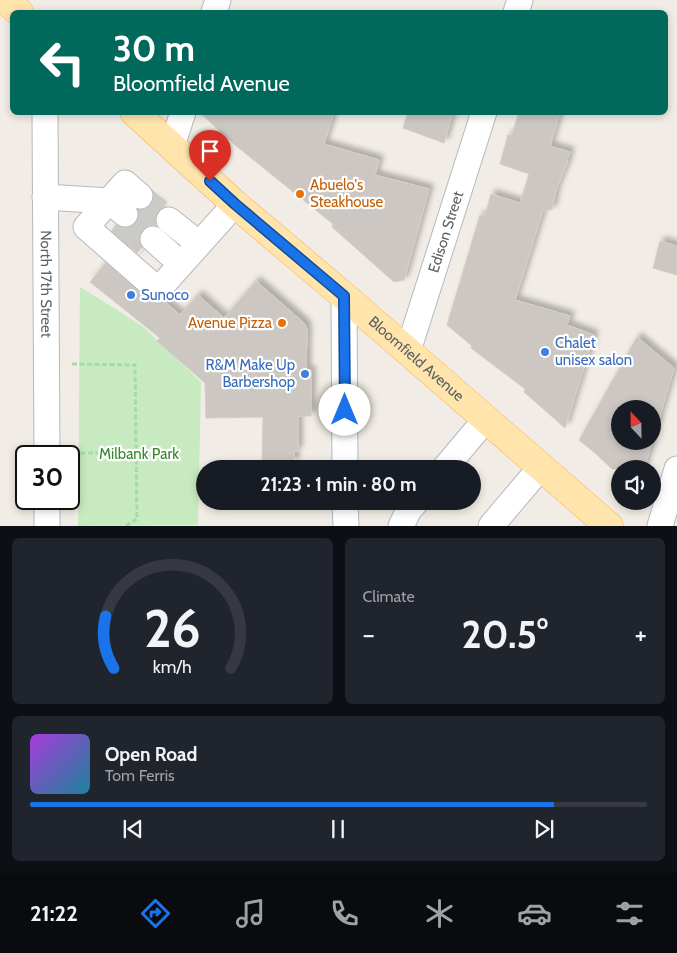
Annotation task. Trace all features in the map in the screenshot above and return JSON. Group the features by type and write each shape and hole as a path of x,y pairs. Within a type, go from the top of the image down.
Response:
{"main road":[{"path":"5,0 18,10"},
{"name":"Bloomfield Avenue","path":"137,115 235,204 609,526"}],"street":[{"name":"North 17th Street","path":"45,115 47,445"},
{"path":"172,146 182,115"},
{"name":"Edison Street","path":"408,351 483,115"},
{"path":"45,197 116,211 86,227 158,290 235,204"},
{"path":"169,220 198,244"},
{"path":"147,246 175,271"},
{"path":"344,296 345,460"},
{"path":"452,460 486,419"},
{"path":"491,526 541,467"},
{"path":"660,526 677,469"},
{"path":"47,510 47,526"},
{"path":"345,510 346,526"},
{"path":"401,526 409,510"}],"path":[{"path":"72,364 135,365 137,519 126,526"},
{"path":"80,453 136,453"}],"green space":[{"name":"Milbank Park","path":"80,287 141,325 201,382 199,460 196,460 196,510 198,510 198,525 78,526 78,510 80,510"}],"building":[{"path":"202,115 333,115 324,144 379,160 375,175 429,189 404,280 394,282 332,227 333,224 235,145"},
{"path":"407,115 452,115 444,143 403,128"},
{"path":"518,115 559,115 550,146 570,152 556,190 552,210 543,210 515,300 570,316 567,325 594,335 565,428 524,392 525,389 471,348 472,346 447,325 480,215 485,216 491,194 520,203 529,174 500,164 508,135 512,135"},
{"path":"153,202 161,208 155,217 156,225 148,226 142,230 139,243 142,247 137,253 112,230 116,225 123,228 131,227 139,217 139,210 145,209"},
{"path":"660,241 677,246 677,275 653,268"},
{"path":"106,263 149,301 156,304 165,302 180,315 198,295 224,318 256,281 304,323 307,329 306,370 311,370 311,416 298,416 298,451 294,451 295,460 262,460 263,417 206,418 205,383 157,341 160,338 90,282"},
{"path":"637,337 674,368 661,412 661,400 611,400 611,450 650,450 647,460 611,460 611,468 579,440"}],"tunnel":[{"path":"140,196 169,220"},
{"path":"125,214 153,239"},
{"path":"112,230 141,254"}],"place":[{"name":"Abuelo's Steakhouse","path":"300,194"},
{"name":"Sunoco","path":"131,295"},
{"name":"Avenue Pizza","path":"282,323"},
{"name":"Chalet unisex salon","path":"545,352"},
{"name":"R&M Make Up Barbershop","path":"305,374"}],"route":[{"path":"210,181 344,296 345,410"}]}
